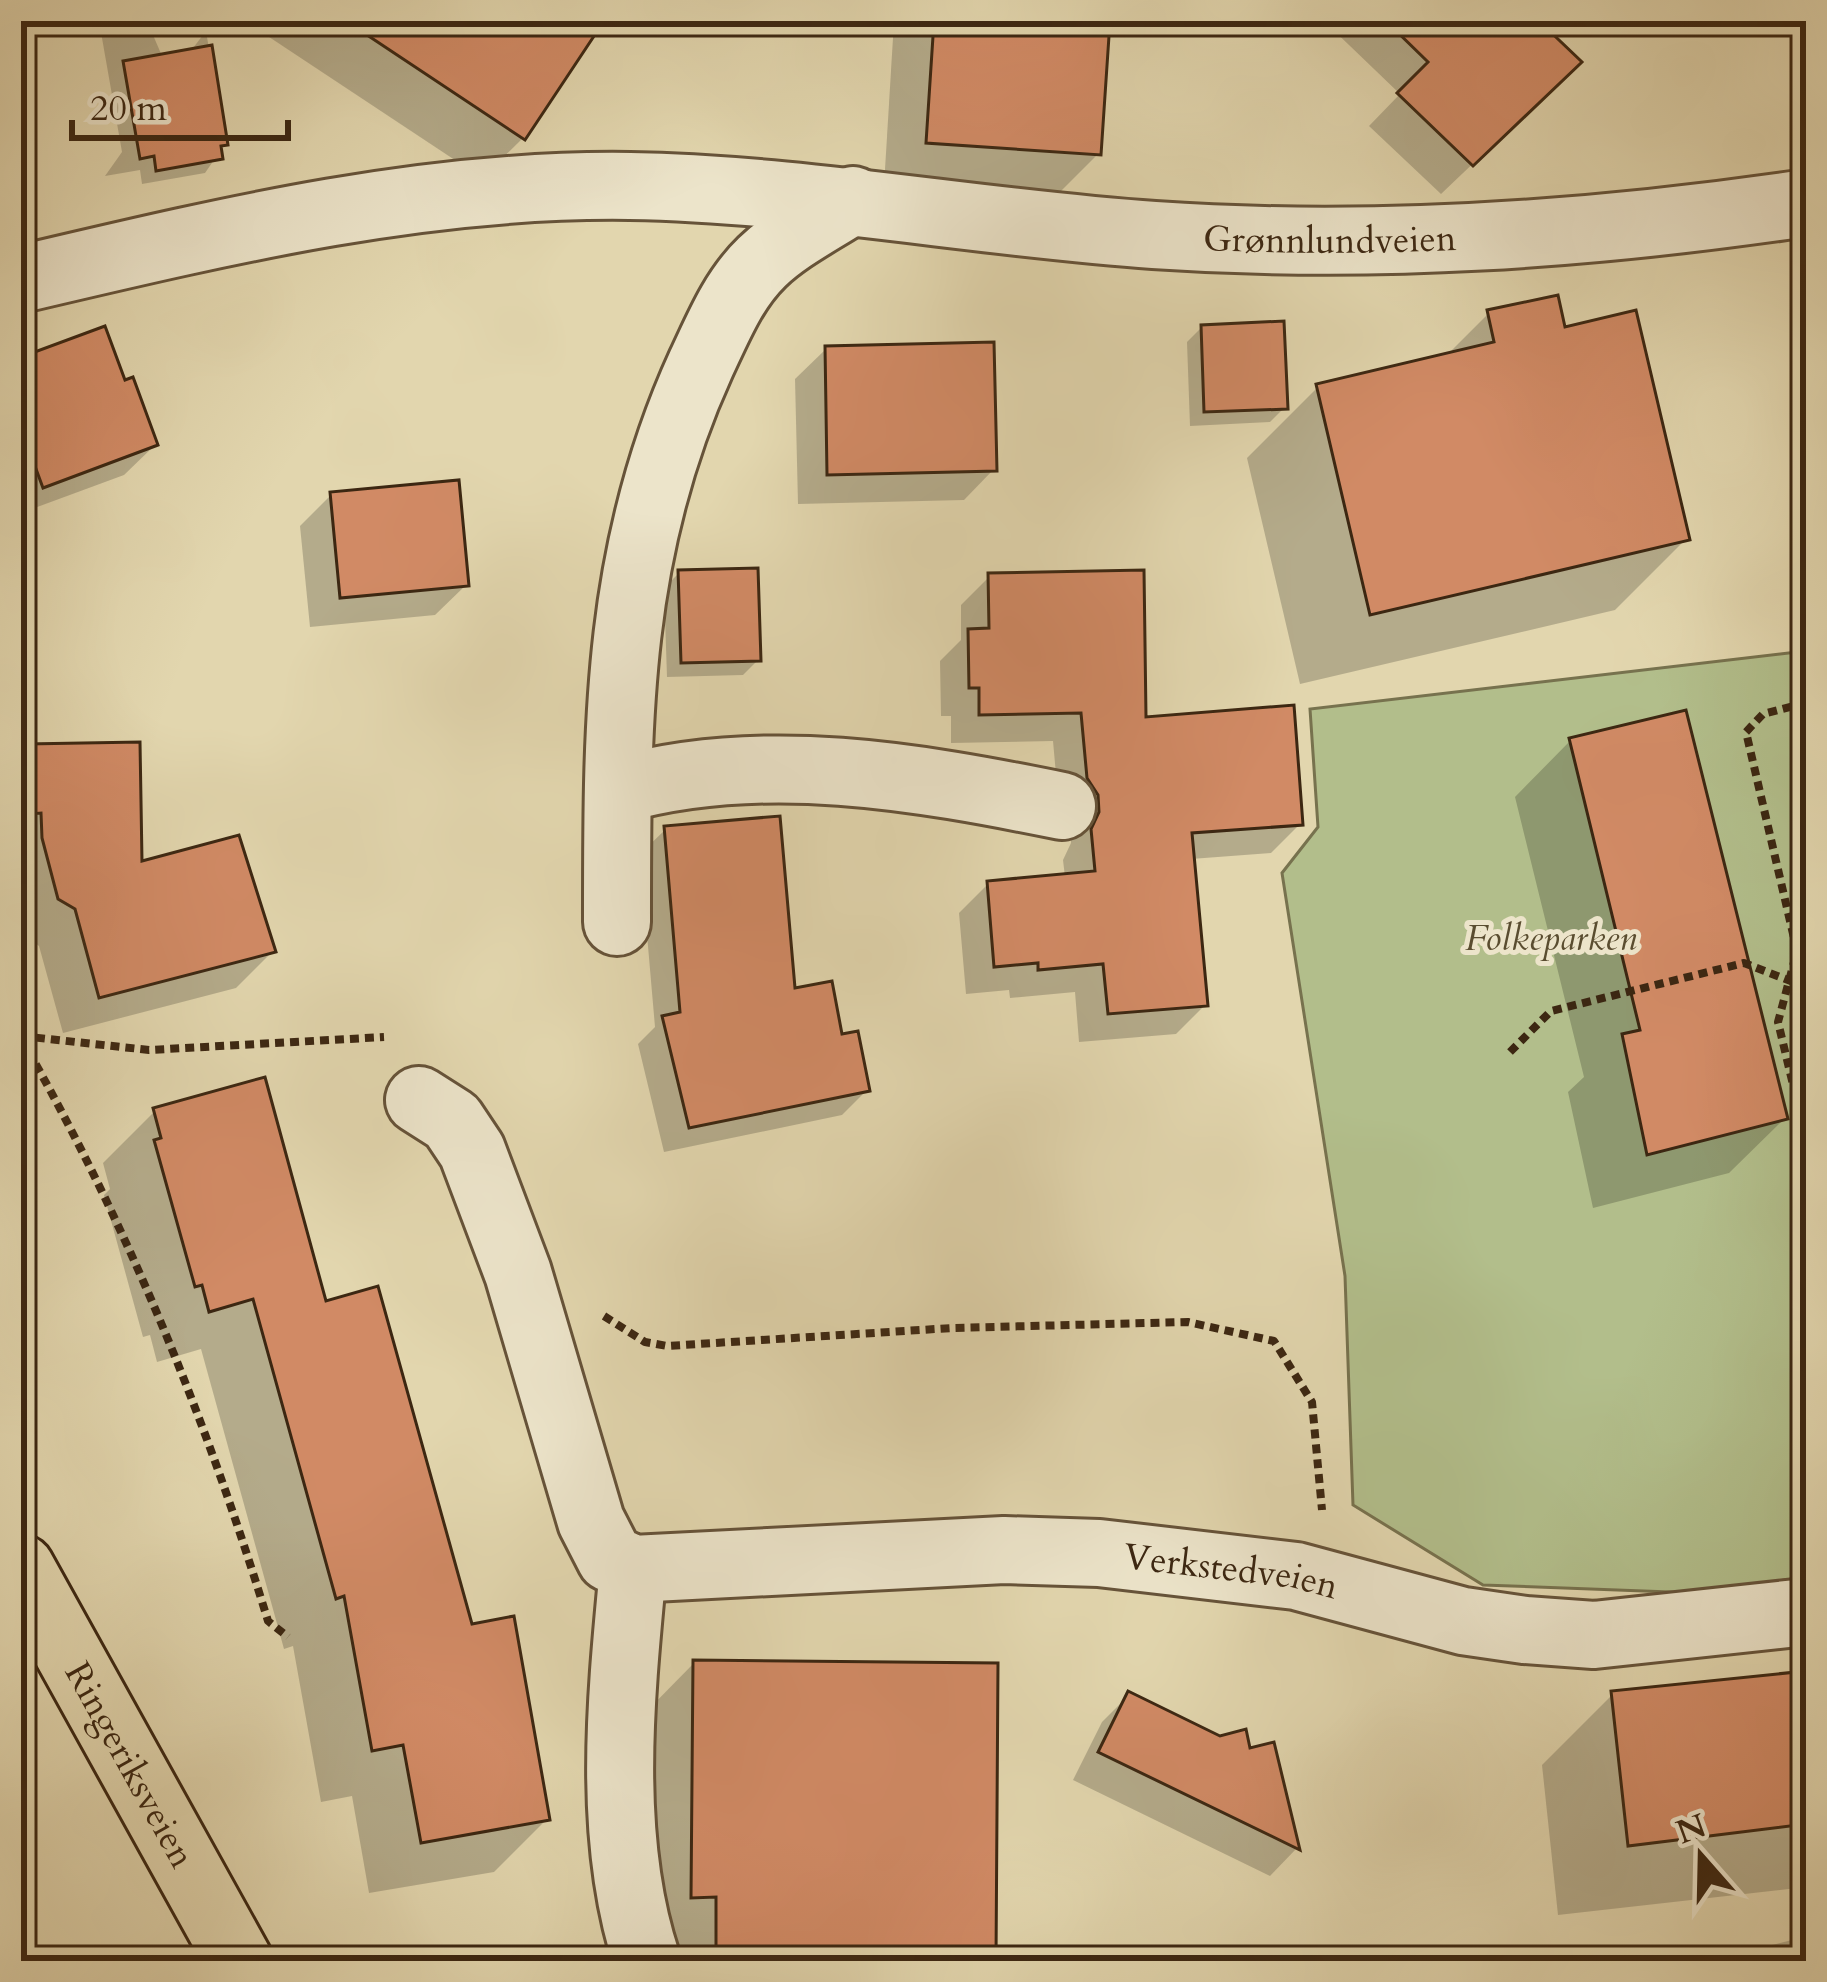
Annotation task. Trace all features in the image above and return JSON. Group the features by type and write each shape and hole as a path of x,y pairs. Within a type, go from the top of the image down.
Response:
{"main road":[{"name":"Ringeriksveien","path":"21,1568 238,1961"}],"street":[{"name":"Grønnlundveien","path":"21,279 204,236 452,192 627,186 854,200 1147,235 1269,242 1635,228 1806,202"},
{"path":"617,922 626,614 647,514 679,413 742,286 789,240 854,200"},
{"path":"618,790 651,781 760,772 902,774 1062,806"},
{"path":"418,1100 452,1120 472,1150 518,1273 591,1521 610,1558 642,1569 624,1665 623,1804 633,1920 647,1961"},
{"name":"Verkstedveien","path":"642,1569 1004,1550 1099,1552 1296,1576 1463,1621 1526,1630 1594,1635 1806,1612"}],"path":[{"path":"1792,21 1806,48"},
{"path":"1806,703 1763,714 1746,732 1797,951 1778,1022 1806,1138"},
{"path":"1510,1052 1551,1011 1744,963 1806,987"},
{"path":"21,1037 148,1050 398,1038"},
{"path":"21,1037 59,1104 173,1343 268,1621 288,1636"},
{"path":"599,1310 645,1342 667,1346 952,1328 1188,1322 1274,1341 1312,1402 1315,1471 1322,1511 1332,1527"}],"green space":[{"name":"Folkeparken","path":"1806,651 1806,1577 1697,1593 1483,1585 1353,1505 1345,1276 1282,873 1318,827 1310,709"}],"building":[{"path":"346,21 604,21 525,140"},
{"path":"934,21 1110,21 1101,155 926,143"},
{"path":"1386,21 1539,21 1582,62 1473,166 1397,93 1428,62"},
{"path":"212,45 228,145 221,146 223,159 156,171 154,156 140,159 123,61"},
{"path":"1558,295 1565,327 1636,310 1690,540 1370,615 1316,384 1494,342 1487,310"},
{"path":"1284,321 1288,409 1204,412 1201,325"},
{"path":"105,326 125,380 133,377 158,445 43,488 21,428 21,357"},
{"path":"994,342 997,471 827,475 825,346"},
{"path":"459,480 469,586 340,598 330,492"},
{"path":"758,568 761,661 681,663 678,570"},
{"path":"1144,570 1146,717 1294,705 1303,825 1192,833 1208,1006 1108,1014 1103,964 1038,970 1038,963 994,967 987,881 1095,871 1091,829 1099,812 1098,795 1087,778 1081,713 979,715 979,688 969,688 968,629 989,628 988,573"},
{"path":"1686,710 1788,1119 1647,1155 1622,1034 1640,1030 1569,738"},
{"path":"140,742 142,861 239,835 276,952 99,998 75,909 58,899 42,838 41,813 29,814 26,744"},
{"path":"780,816 795,988 832,981 842,1034 858,1031 870,1091 689,1128 662,1016 680,1012 664,826"},
{"path":"265,1077 326,1301 378,1286 472,1624 514,1616 550,1820 421,1843 403,1745 372,1751 344,1596 336,1599 253,1299 209,1312 202,1285 195,1287 154,1140 161,1138 153,1108"},
{"path":"693,1660 998,1663 996,1961 716,1961 716,1897 691,1898"},
{"path":"1806,1671 1806,1824 1628,1846 1611,1691"},
{"path":"1128,1691 1220,1736 1246,1729 1250,1748 1274,1742 1300,1850 1098,1752"}]}
